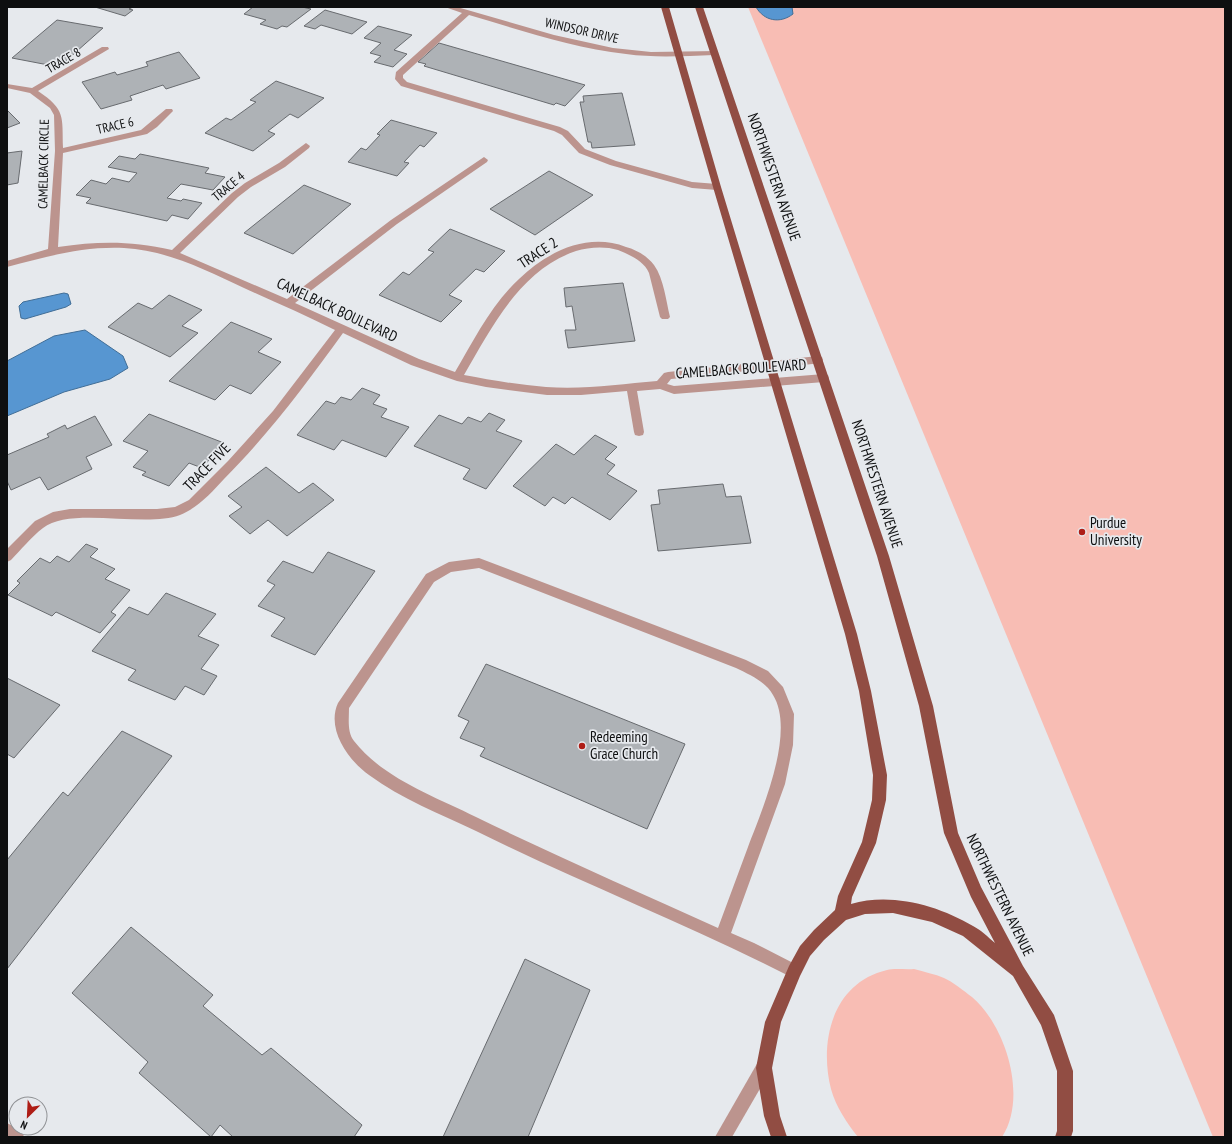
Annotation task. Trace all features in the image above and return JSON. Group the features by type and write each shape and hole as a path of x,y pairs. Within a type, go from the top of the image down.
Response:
{"main road":[{"path":"665,7 717,187 851,634 865,692 880,775 879,800 869,843 845,896 842,914"},
{"name":"NORTHWESTERN AVENUE","path":"699,7 883,556 926,706 952,833 976,892 1018,971 1048,1021 1065,1072 1065,1131 1063,1137"},
{"path":"779,1137 772,1116 764,1068 773,1022 794,971 805,951 819,935 842,914 865,907 893,906 933,915 968,931 1018,971"}],"street":[{"name":"WINDSOR DRIVE","path":"449,7 600,48 647,54 714,53"},
{"path":"468,12 399,74 399,79 404,84 557,129 566,133 582,151 613,163 692,185 717,187"},
{"name":"TRACE 8","path":"33,91 105,49"},
{"name":"CAMELBACK CIRCLE","path":"7,86 33,91 53,107 58,115 59,151 53,251"},
{"name":"TRACE 6","path":"59,151 144,132 154,125 169,110"},
{"name":"TRACE 4","path":"174,254 248,185 282,165 306,146"},
{"path":"287,304 394,222 484,160"},
{"name":"TRACE 2","path":"457,377 510,294 526,277 560,254 577,247 594,243 610,245 624,248 642,258 652,269 665,317"},
{"name":"CAMELBACK BOULEVARD","path":"7,264 53,251 86,246 123,245 148,248 174,254 225,275 415,362 457,377 486,383 546,391 581,391 660,385 674,390 824,378"},
{"name":"TRACE FIVE","path":"7,557 39,524 53,516 70,514 157,514 177,511 193,503 226,470 277,414 341,329"},
{"name":"CAMELBACK BOULEVARD","path":"660,385 668,376 818,360"},
{"path":"631,387 639,432"},
{"path":"722,937 778,784 786,745 787,714 778,691 763,676 741,664 479,563 449,567 430,578 343,707 342,726 347,743 373,770 405,789 545,858 722,937 749,948 794,971"},
{"path":"723,1137 764,1068"},
{"path":"7,1131 16,1137"}],"shaded area":[{"name":"Purdue University","path":"748,7 1225,7 1225,1137 1213,1137"},
{"path":"890,969 914,969 941,977 958,987 972,997 995,1025 1010,1063 1013,1083 1013,1102 1010,1121 1002,1137 858,1137 839,1108 831,1089 827,1052 829,1034 834,1017 842,1001 853,987 868,977"}],"water":[{"path":"756,7 792,7 793,14 783,19 773,20 759,12"},
{"path":"64,293 68,294 71,304 66,307 25,319 21,318 19,306 23,302"},
{"path":"85,330 123,356 128,368 110,379 64,392 7,416 7,361 54,336"}],"building":[{"path":"95,7 133,7 129,9 133,10 125,16"},
{"path":"253,7 302,7 311,9 287,27 282,26 277,29 260,24 266,20 244,14"},
{"path":"325,10 367,22 352,34 321,25 315,29 304,26"},
{"path":"57,20 103,28 59,67 12,58"},
{"path":"378,26 412,35 394,50 407,54 393,67 374,62 381,56 370,53 381,43 364,38"},
{"path":"439,43 585,85 565,106 556,103 554,105 424,66 426,64 418,62"},
{"path":"179,52 200,78 166,89 163,85 130,96 132,100 101,109 82,82 115,72 117,75 148,66 146,62"},
{"path":"276,81 324,98 298,118 290,114 268,131 275,134 253,151 205,133 226,118 231,120 256,102 250,100"},
{"path":"622,93 635,145 592,148 591,142 588,142 580,102 584,102 583,96"},
{"path":"7,110 20,123 7,128"},
{"path":"391,120 437,133 424,147 420,145 404,162 409,163 397,176 348,162 361,148 366,150 380,135 377,134"},
{"path":"22,151 18,183 7,185 7,153"},
{"path":"140,154 209,168 205,173 225,177 213,190 181,184 167,198 181,201 183,199 202,203 188,219 172,215 167,221 86,203 91,198 76,195 91,180 106,184 112,178 129,182 137,173 108,167 119,156 135,159"},
{"path":"549,171 593,195 535,235 490,209"},
{"path":"304,185 351,204 293,254 244,233"},
{"path":"450,229 505,251 484,272 476,269 449,295 462,301 441,322 379,295 403,272 409,275 434,252 428,250"},
{"path":"623,283 635,341 568,348 565,330 576,330 572,306 566,307 564,288"},
{"path":"169,295 202,310 182,326 198,333 170,357 108,327 138,303 152,309"},
{"path":"231,322 272,339 258,352 281,362 251,394 230,385 215,400 169,381"},
{"path":"362,388 380,395 373,404 387,409 381,417 409,427 386,457 342,440 334,450 297,435 326,401 335,404 341,397 351,400"},
{"path":"489,413 505,420 496,431 522,441 486,489 463,479 470,469 414,446 439,415 462,424 468,417 481,422"},
{"path":"149,414 224,443 202,468 189,463 169,486 142,475 146,472 133,467 148,451 123,441"},
{"path":"95,416 112,445 86,457 92,469 48,490 40,477 11,490 7,481 7,455 49,437 47,434 65,425 67,429"},
{"path":"595,435 617,447 605,459 615,465 607,474 637,491 610,520 572,497 565,504 553,497 545,506 513,486 556,444 574,455"},
{"path":"266,467 299,493 313,483 334,500 287,536 268,520 250,534 229,516 242,507 228,496"},
{"path":"723,484 726,497 741,496 751,543 658,551 651,505 660,504 658,490"},
{"path":"86,544 98,549 90,557 115,569 105,579 130,590 111,612 116,615 100,633 56,612 52,616 8,595 20,583 17,581 40,558 50,563 57,556 69,562"},
{"path":"328,552 375,571 315,655 271,636 285,618 258,606 275,585 267,581 283,561 313,573"},
{"path":"166,593 216,614 198,636 219,645 201,669 217,676 204,695 185,686 175,700 128,680 136,670 92,651 129,607 148,615"},
{"name":"Redeeming Grace Church","path":"486,664 685,744 647,829 480,756 485,748 460,738 469,721 458,716"},
{"path":"7,678 60,705 14,758 7,754"},
{"path":"122,731 172,756 7,969 7,860 63,792 68,796"},
{"path":"131,927 213,995 203,1006 262,1055 271,1048 362,1125 354,1137 233,1137 220,1125 211,1137 139,1073 148,1062 72,993"},
{"path":"525,959 590,990 528,1137 443,1137"}],"place":[{"name":"Purdue University","path":"1082,532"},
{"name":"Redeeming Grace Church","path":"582,746"}]}
